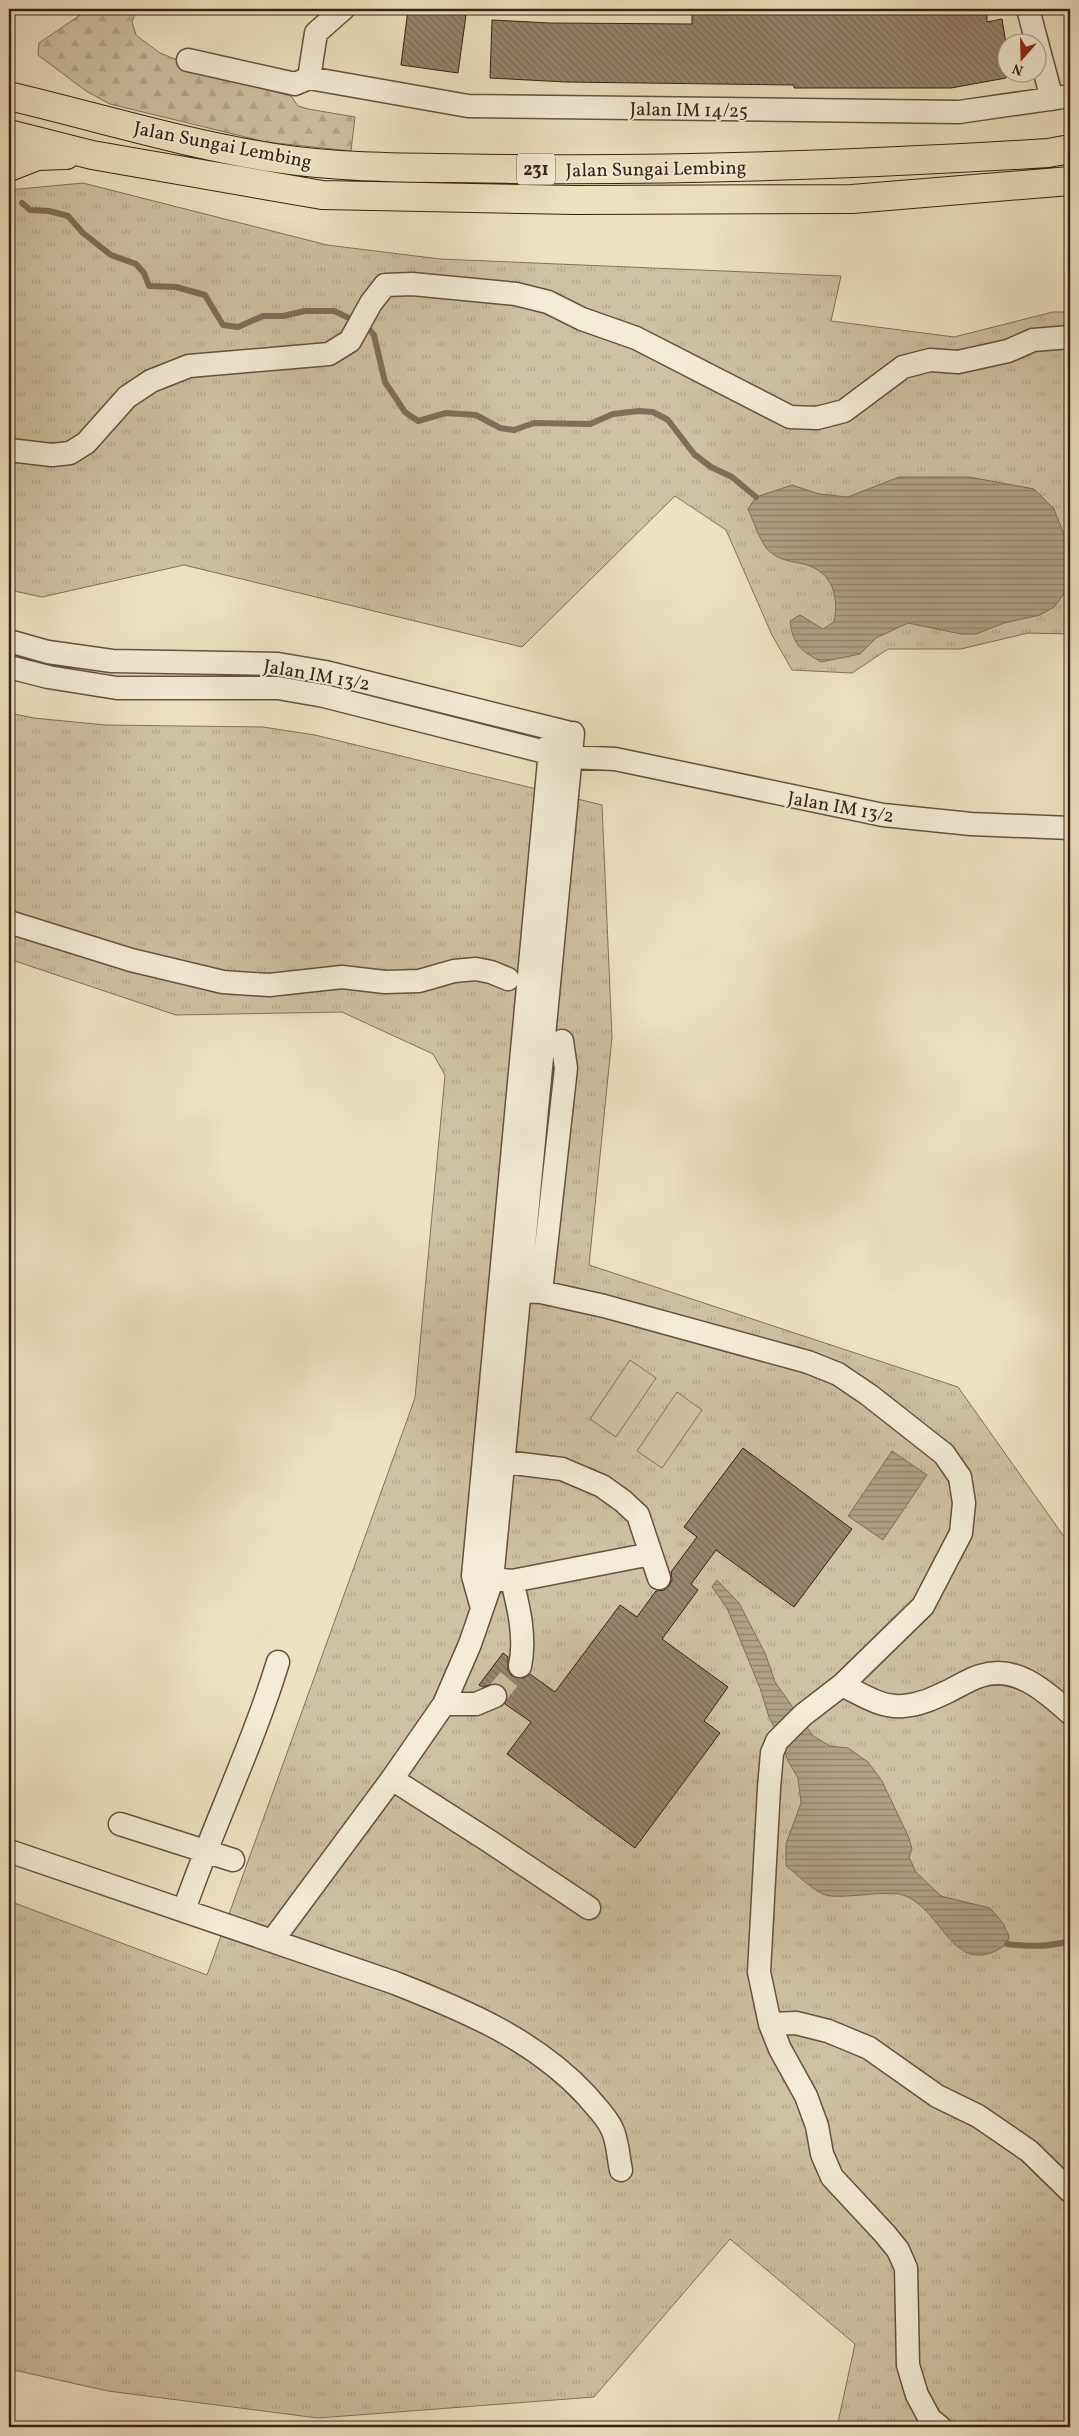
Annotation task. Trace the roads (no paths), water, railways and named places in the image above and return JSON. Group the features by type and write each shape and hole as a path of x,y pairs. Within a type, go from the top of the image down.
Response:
{"main road":[{"name":"Jalan Sungai Lembing","path":"9,96 189,140 275,158 346,166 579,170 837,165 1048,153 1070,149"},
{"name":"Jalan Sungai Lembing","path":"9,134 92,155 322,194 575,200 852,199 1070,181"},
{"path":"9,168 37,156 92,155"}],"street":[{"path":"309,78 316,32 343,9"},
{"path":"1028,9 1061,98"},
{"name":"Jalan IM 14/25","path":"188,60 295,84 309,78 468,106 959,112 1061,98"},
{"path":"9,450 52,455 70,453 86,443 127,397 151,381 189,366 328,354 350,341 371,303 385,285 412,284 516,294 548,302 582,320 636,338 790,417 817,418 844,411 903,367 930,360 958,362 1008,351 1033,340 1070,337"},
{"name":"Jalan IM 13/2","path":"9,641 48,652 112,661 278,664 325,672 563,731 615,759"},
{"name":"Jalan IM 13/2","path":"9,667 117,688 278,688 324,696 549,753 572,757 615,759 883,815 971,824 1070,828"},
{"path":"531,1291 522,1170 549,753 563,731"},
{"path":"272,1941 392,1779 444,1704 470,1644 492,1579 494,1461 522,1170 572,757 563,731"},
{"path":"9,922 131,960 222,982 269,985 342,977 385,982 419,981 454,971 476,969 491,972 508,979"},
{"path":"506,1339 531,1291 566,1068 562,1041"},
{"path":"531,1291 604,1306 789,1357 838,1374 869,1395 944,1454 960,1477 964,1504 961,1533 923,1606 842,1685 803,1715 777,1741 772,1752 759,1972 770,2024 780,2049 806,2096 817,2126 822,2154 832,2178 885,2234 898,2250 906,2268 908,2365 917,2395 930,2419 940,2427"},
{"path":"494,1461 562,1469 602,1486 638,1515 659,1578"},
{"path":"492,1579 650,1554"},
{"path":"492,1579 518,1608 524,1651 520,1666"},
{"path":"184,1910 205,1850 247,1754 278,1662"},
{"path":"842,1685 880,1704 902,1707 925,1702 980,1676 998,1672 1013,1675 1039,1686 1070,1713"},
{"path":"444,1704 476,1704 495,1696"},
{"path":"392,1779 489,1840 589,1908"},
{"path":"120,1824 233,1860"},
{"path":"9,1851 395,1983 455,2007 508,2033 563,2073 596,2106 612,2129 621,2170"},
{"path":"770,2024 796,2023 828,2031 869,2048 937,2096 978,2116 1029,2151 1070,2190"}],"waterway":[{"path":"22,203 30,210 49,211 68,216 83,233 111,255 136,264 144,273 149,286 176,287 205,295 223,325 238,327 263,316 283,316 305,311 334,311 366,326 374,335 385,382 405,412 418,421 446,413 476,415 500,428 514,430 534,423 590,424 613,414 639,411 653,412 668,420 694,454 711,467 732,477 756,497"},
{"path":"1007,1944 1039,1946 1070,1941"}],"tunnel":[{"path":"495,1696 520,1666"}]}
